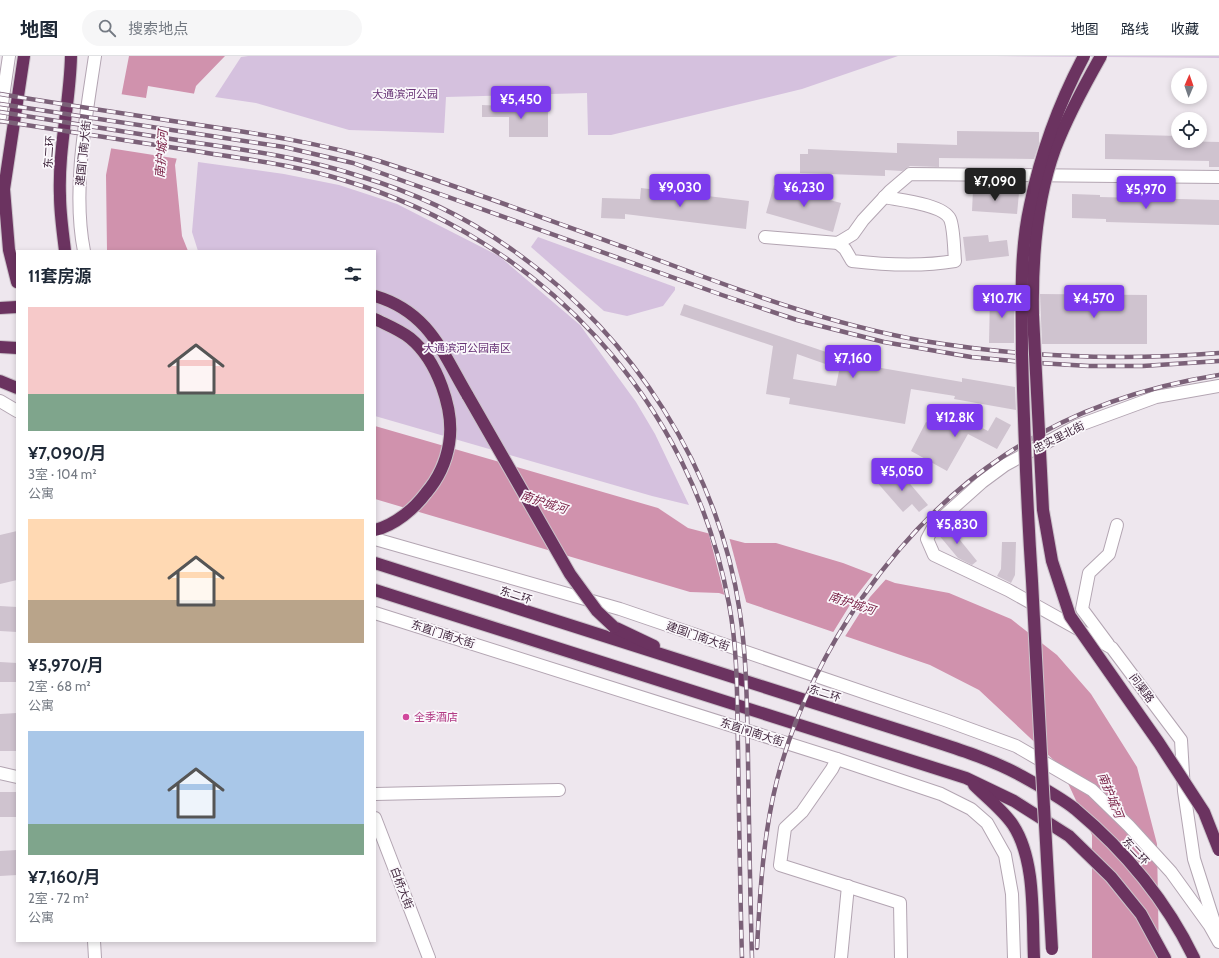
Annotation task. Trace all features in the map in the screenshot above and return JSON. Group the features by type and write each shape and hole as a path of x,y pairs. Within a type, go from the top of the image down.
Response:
{"highway":[{"path":"16,278 9,250 2,195 24,56"},
{"name":"东二环","path":"65,250 60,196 62,148 71,56"},
{"path":"70,78 75,56"},
{"path":"1052,954 1028,511 1021,282 1029,206 1041,160 1052,126 1071,81 1084,56"},
{"path":"1101,56 1066,123 1054,150 1043,193 1036,243 1033,303 1043,510 1052,561 1070,616 1204,812 1219,850"},
{"path":"376,296 407,309 439,342 468,396 570,574 597,611 614,627 689,664"},
{"path":"0,308 16,308"},
{"path":"376,320 390,326 410,339 428,358 440,381 450,422 450,443 444,465 433,485 419,502 401,517 376,530"},
{"path":"0,347 16,348"},
{"path":"0,381 16,388"},
{"name":"东二环","path":"376,563 921,737 971,754 1017,774 1074,808 1124,855 1161,899 1187,943 1194,958"},
{"path":"376,590 966,778 1014,800 1069,836 1111,877 1141,914 1165,958"},
{"path":"966,778 1013,825 1022,845 1029,870 1034,958"},
{"path":"1187,943 1202,958"}],"street":[{"path":"0,117 9,56"},
{"name":"建国门南大街","path":"84,250 79,229 80,179 95,56"},
{"path":"765,237 838,242 853,234 863,220 884,197 910,174 1219,177"},
{"path":"838,242 845,249 852,261 888,265 940,264 955,261 951,220 947,214 922,203 884,197"},
{"name":"忠实里北街","path":"927,539 935,524 982,482 1005,465 1078,426 1156,397 1219,386"},
{"path":"0,401 16,410"},
{"path":"1112,648 1082,609 1090,573 1109,554 1117,525"},
{"name":"建国门南大街","path":"376,539 620,609 937,717 1016,746 1092,790 1129,826 1171,872 1210,926 1219,942"},
{"name":"问渠路","path":"927,539 934,554 957,568 1008,590 1112,648 1181,740 1184,790 1194,859 1219,939"},
{"name":"东直门南大街","path":"376,613 837,759 941,794 971,809 987,823 1005,855 1010,872 1014,958"},
{"path":"837,759 832,769 802,812 785,828 780,865 900,903 901,958"},
{"path":"0,773 16,777"},
{"path":"376,794 559,790"},
{"name":"白桥大街","path":"376,821 429,958"},
{"path":"841,958 848,886"},
{"path":"94,942 95,958"}],"green space":[{"name":"大通滨河公园","path":"898,56 802,89 611,135 588,135 587,93 446,97 444,133 349,130 256,103 215,97 241,57"},
{"path":"996,56 1219,56 1219,58"},
{"name":"大通滨河公园南区","path":"198,162 284,174 339,185 397,204 499,256 580,325 636,402 655,434 689,505 652,496 376,416 376,250 198,250 192,232"},
{"path":"538,237 675,287 675,290 663,306 627,316 604,311 531,247"}],"water":[{"name":"南护城河","path":"129,56 225,56 196,86 175,165 182,236 188,250 107,250 106,175"},
{"name":"南护城河","path":"376,426 658,508 688,528 745,543 776,543 843,563 895,583 949,593 1011,619 1057,655 1091,694 1137,767 1157,844 1159,958 1092,958 1092,835 1060,766 979,690 930,665 719,593 690,592 376,499"}],"pier":[{"path":"148,86 196,94 179,159 109,148 120,94 146,98"},
{"path":"708,531 729,537 747,605 725,597"},
{"path":"874,573 887,578 870,597 844,638 832,634 853,600"}],"building":[{"path":"482,105 548,108 548,137 509,137 509,117 482,117"},
{"path":"957,131 1039,132 1039,144 1034,159 939,158 939,167 910,166 902,171 885,170 885,176 800,173 800,154 808,154 808,149 897,153 897,143 957,145"},
{"path":"1105,134 1171,136 1171,148 1207,148 1207,142 1219,142 1219,167 1209,167 1209,161 1105,159"},
{"path":"774,185 841,203 833,232 766,213"},
{"path":"641,188 749,201 746,229 625,214 625,219 601,218 602,198 640,199"},
{"path":"973,190 1019,193 1017,214 972,211"},
{"path":"1072,194 1100,195 1100,197 1219,200 1219,225 1106,222 1106,219 1072,218"},
{"path":"988,235 989,242 1007,240 1009,256 966,261 963,237"},
{"path":"990,294 1014,294 1014,343 989,343"},
{"path":"1040,294 1147,295 1147,344 1042,344"},
{"path":"684,304 835,355 831,366 797,354 793,379 836,386 841,361 962,382 962,378 1015,387 1016,410 954,399 955,396 911,389 905,424 789,404 790,398 766,394 773,346 680,315"},
{"path":"948,410 988,431 996,417 1011,425 997,449 968,434 947,471 911,451 926,422 938,428"},
{"path":"897,467 895,481 900,472 928,505 919,512 912,504 903,512 875,480 880,481"},
{"path":"947,524 977,561 972,565 958,558 938,534"},
{"path":"16,531 16,580 0,584 0,535"},
{"path":"1002,542 1016,542 1015,575 1011,583 997,576 1001,569"},
{"path":"0,606 16,607 16,632 0,631"},
{"path":"0,662 16,663 16,682 0,682"},
{"path":"16,713 16,751 0,751 0,714"},
{"path":"0,792 16,792 16,817 0,817"},
{"path":"16,850 16,875 0,876 0,851"}],"railway":[{"path":"0,94 267,136 335,149 410,171 774,302 848,324 886,333 924,341 997,351 1034,354 1145,357 1219,353"},
{"path":"0,104 284,147 353,163 722,295 797,320 884,342 971,357 1089,366 1143,366 1219,361"},
{"path":"0,112 276,155 318,164 379,182 440,207 496,239 514,251 557,285 596,323 632,364 663,409 690,457 712,507 729,559 740,613 745,668 752,958"},
{"path":"0,121 269,163 307,170 343,180 415,207 482,242 543,286 596,337 643,395 681,460 710,529 729,604 734,640 736,676 742,958"},
{"path":"757,948 761,885 768,822 777,780 792,733 811,686 835,641 862,597 894,556 928,518 965,484 1005,455 1029,440 1055,426 1108,403 1162,387 1219,375"}],"place":[{"name":"全季酒店","path":"406,717"}]}
